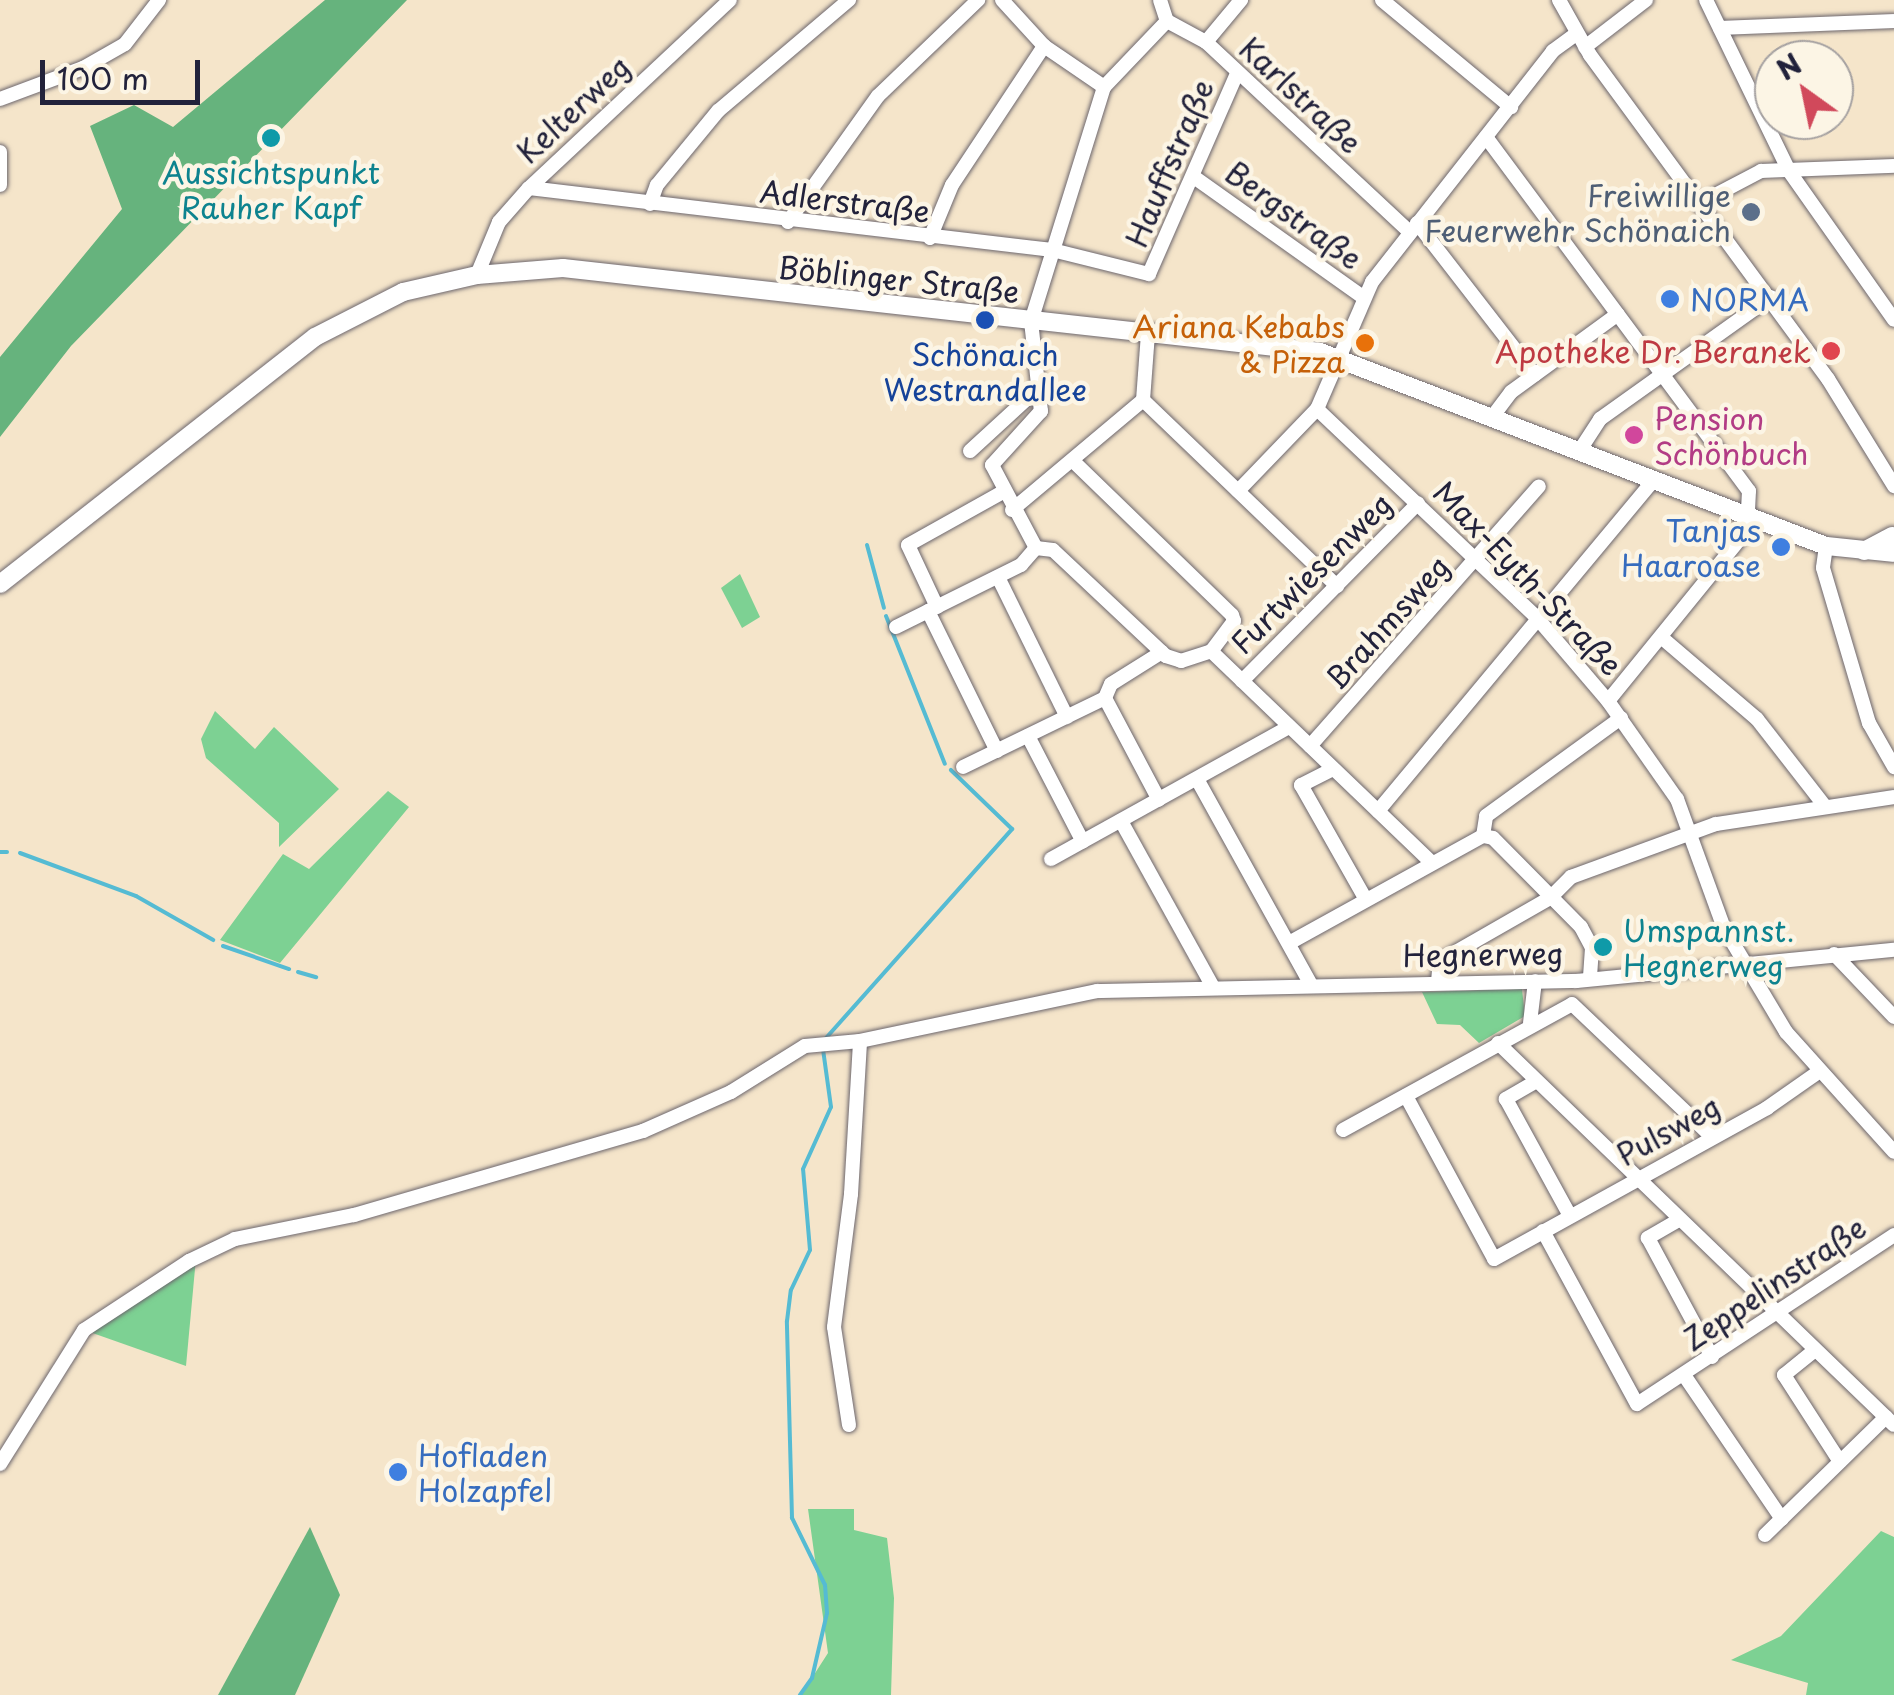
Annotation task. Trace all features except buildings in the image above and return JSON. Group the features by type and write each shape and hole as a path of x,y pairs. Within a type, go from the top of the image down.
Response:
{"main road":[{"name":"Böblinger Straße","path":"0,584 315,336 403,292 477,274 564,268 1336,356 1826,546 1854,552 1893,542"}],"street":[{"path":"0,99 74,72 125,44 159,0"},
{"name":"Kelterweg","path":"477,274 499,222 529,188 730,0"},
{"path":"650,204 657,185 718,111 849,0"},
{"path":"788,222 880,94 978,0"},
{"path":"1002,0 1044,46 1104,87"},
{"path":"1036,548 1003,492 994,458 1034,422 1043,400 1031,321 1104,87 1166,21 1160,0"},
{"name":"Hauffstraße","path":"1206,42 1241,0"},
{"path":"1382,0 1511,107"},
{"path":"1559,0 1580,40 1771,298 1894,486"},
{"path":"1238,491 1317,408 1363,298 1414,227 1554,52 1646,0"},
{"path":"1706,0 1788,171 1894,320"},
{"path":"1720,28 1894,20"},
{"name":"Karlstraße","path":"1166,21 1206,42 1236,76 1414,227 1535,375"},
{"path":"930,238 952,185 1044,46"},
{"name":"Hauffstraße","path":"1154,272 1236,76"},
{"path":"1486,137 1749,491 1752,516 1608,702"},
{"path":"0,152 0,186"},
{"path":"1702,202 1760,171 1894,166"},
{"name":"Bergstraße","path":"1194,176 1363,298"},
{"name":"Adlerstraße","path":"529,188 788,222 1052,250 1154,272"},
{"path":"1580,450 1591,427 1771,298"},
{"path":"1493,416 1505,396 1618,314"},
{"path":"1012,510 1143,400 1148,334"},
{"path":"970,451 1033,393"},
{"path":"1143,400 1336,586"},
{"name":"Max-Eyth-Straße","path":"1317,408 1538,620 1621,718 1677,799 1708,894 1742,961 1817,1073 1894,1152"},
{"path":"1036,548 1054,550 1162,652 1181,661 1211,650 1234,621 1072,460"},
{"path":"1880,461 1894,500"},
{"path":"1378,811 1654,480"},
{"name":"Brahmsweg","path":"1310,746 1478,563 1539,486"},
{"path":"997,751 932,609 908,545 1003,492"},
{"name":"Furtwiesenweg","path":"1242,681 1418,503"},
{"path":"1826,546 1824,568 1864,704 1894,767"},
{"path":"896,627 1021,565 1036,548"},
{"path":"998,577 1067,717"},
{"path":"1661,638 1757,719 1824,806"},
{"path":"1211,650 1431,862"},
{"path":"964,767 1104,698 1111,684 1162,652"},
{"path":"1104,698 1159,800"},
{"path":"1482,836 1486,816 1621,718"},
{"path":"1051,859 1289,728"},
{"path":"1028,736 1083,842"},
{"path":"1333,769 1301,786 1366,900"},
{"path":"1197,779 1312,985"},
{"path":"1438,982 1440,961 1550,898 1572,877 1689,831 1894,797"},
{"path":"1121,821 1212,985"},
{"path":"1289,942 1482,836"},
{"path":"1482,836 1588,939 1590,978"},
{"name":"Hegnerweg","path":"0,1464 84,1330 209,1251 236,1238 354,1216 627,1136 731,1092 805,1046 860,1041 1044,999 1191,986 1534,981 1894,950"},
{"path":"1834,954 1894,1017"},
{"path":"1530,1023 1534,981"},
{"path":"1343,1130 1566,1004 1576,1006 1712,1137"},
{"path":"850,1425 834,1327 860,1041"},
{"path":"1498,1043 1677,1221 1890,1421 1840,1462 1765,1535"},
{"name":"Pulsweg","path":"1406,1096 1494,1258 1712,1137 1817,1073"},
{"path":"1535,1082 1506,1099 1570,1216"},
{"path":"1677,1221 1648,1238 1712,1357"},
{"name":"Zeppelinstraße","path":"1543,1232 1637,1404 1894,1236"},
{"path":"1815,1350 1784,1375 1840,1462"},
{"name":"Zeppelinstraße","path":"1684,1376 1782,1519"}],"green space":[{"path":"325,0 407,0 71,346 0,437 0,357 122,209 90,126 134,105 173,127"},
{"path":"740,574 760,617 742,628 721,588"},
{"path":"215,711 255,749 274,727 339,789 279,847 279,823 206,758 201,739"},
{"path":"388,791 409,807 280,963 220,940 283,854 309,869"},
{"path":"1522,989 1525,1016 1479,1043 1460,1025 1437,1024 1422,992"},
{"path":"196,1258 186,1366 84,1330"},
{"path":"808,1509 854,1509 854,1530 887,1538 894,1598 891,1695 801,1695 828,1653"},
{"path":"310,1527 340,1595 295,1695 218,1695"},
{"path":"1881,1531 1894,1537 1894,1695 1806,1695 1808,1683 1731,1660 1781,1636"}],"waterway":[{"path":"867,545 884,608"},
{"path":"886,616 945,764"},
{"path":"826,1038 1012,829 951,770"},
{"path":"0,852 7,852"},
{"path":"20,853 136,896 213,940"},
{"path":"223,946 289,969"},
{"path":"298,972 316,977"},
{"path":"800,1695 812,1678 827,1613 825,1585 792,1518 787,1321 791,1290 810,1250 803,1169 831,1107 823,1049"}],"place":[{"name":"Aussichtspunkt Rauher Kapf","path":"271,138"},
{"name":"Freiwillige Feuerwehr Schönaich","path":"1751,212"},
{"name":"NORMA","path":"1670,299"},
{"name":"Schönaich Westrandallee","path":"985,320"},
{"name":"Ariana Kebabs & Pizza","path":"1365,343"},
{"name":"Apotheke Dr. Beranek","path":"1831,351"},
{"name":"Pension Schönbuch","path":"1634,435"},
{"name":"Tanjas Haaroase","path":"1781,547"},
{"name":"Umspannst. Hegnerweg","path":"1603,947"},
{"name":"Hofladen Holzapfel","path":"398,1472"}]}
